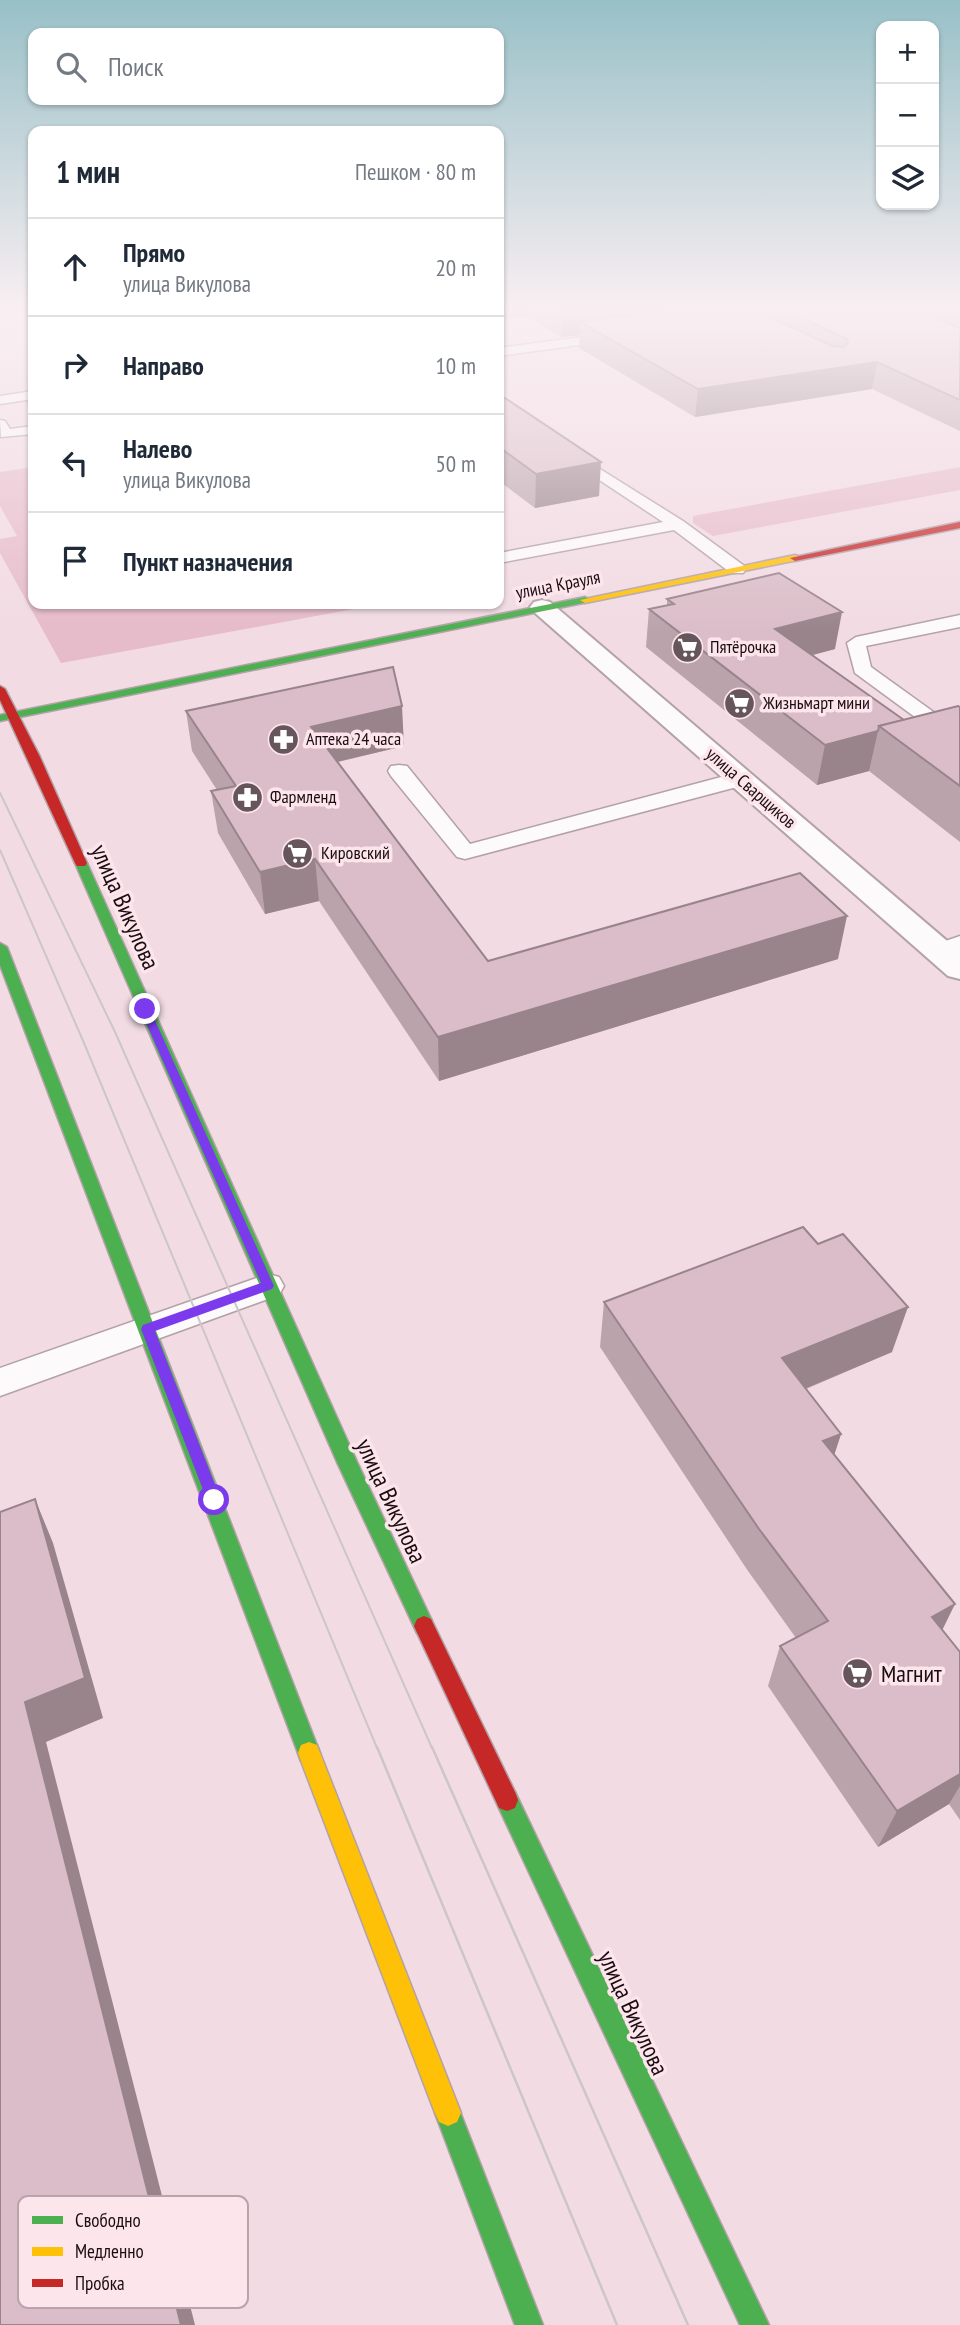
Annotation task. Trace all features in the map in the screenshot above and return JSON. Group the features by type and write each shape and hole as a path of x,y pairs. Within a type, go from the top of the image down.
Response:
{"street":[{"name":"улица Крауля","path":"6,717 960,525"},
{"name":"улица Сварщиков","path":"542,607 740,779 953,955"},
{"name":"улица Викулова","path":"0,689 6,717 34,757 347,1462 755,2325"},
{"path":"0,947 529,2325"}],"lane":[{"path":"0,424 6,434 28,431"},
{"path":"551,441 677,524 737,569"},
{"path":"504,557 677,524"},
{"path":"960,621 856,643 862,670 960,741"},
{"path":"399,771 465,852 740,779"},
{"path":"0,1382 268,1286"}],"shaded area":[{"path":"960,467 960,490 713,536 693,523 693,516"},
{"path":"28,468 28,603 0,553 0,539 17,536 0,506 0,472"},
{"path":"31,609 354,609 61,663"}],"building":[{"path":"504,416 531,416 601,462 536,474 504,451"},
{"path":"779,573 842,612 775,629 904,720 879,726 878,731 825,745 649,609 674,604 667,599"},
{"path":"393,667 402,706 311,727 488,961 800,873 847,916 438,1037 315,859 260,872 211,791 236,786 186,711"},
{"path":"958,706 960,786 879,726"},
{"path":"803,1227 818,1244 843,1234 908,1307 782,1358 841,1434 823,1441 955,1604 932,1617 960,1652 960,1774 897,1811 780,1646 828,1621 759,1529 604,1302"},
{"path":"35,1499 85,1678 25,1702 149,2196 18,2196 18,2308 177,2308 181,2325 0,2325 0,1512"}],"tram line":[{"path":"0,793 115,1032 432,1748"},
{"path":"0,850 84,1043 377,1748"},
{"path":"377,1747 617,2325"},
{"path":"432,1747 688,2325"}],"traffic: fast":[{"path":"0,718 585,600"},
{"path":"81,863 347,1462 424,1626"},
{"path":"0,947 309,1753"},
{"path":"507,1800 755,2325"},
{"path":"448,2113 529,2325"}],"traffic: slow":[{"path":"585,600 795,558"},
{"path":"309,1753 448,2113"}],"traffic: jam":[{"path":"795,558 960,525"},
{"path":"0,689 34,757 81,863"},
{"path":"424,1626 507,1800"}],"place":[{"name":"Пятёрочка","path":"687,647"},
{"name":"Жизньмарт мини","path":"740,703"},
{"name":"Аптека 24 часа","path":"283,739"},
{"name":"Фармленд","path":"247,797"},
{"name":"Кировский","path":"298,853"},
{"name":"Магнит","path":"858,1674"}],"route":[{"path":"145,1009 268,1286 148,1329 214,1500"}]}
